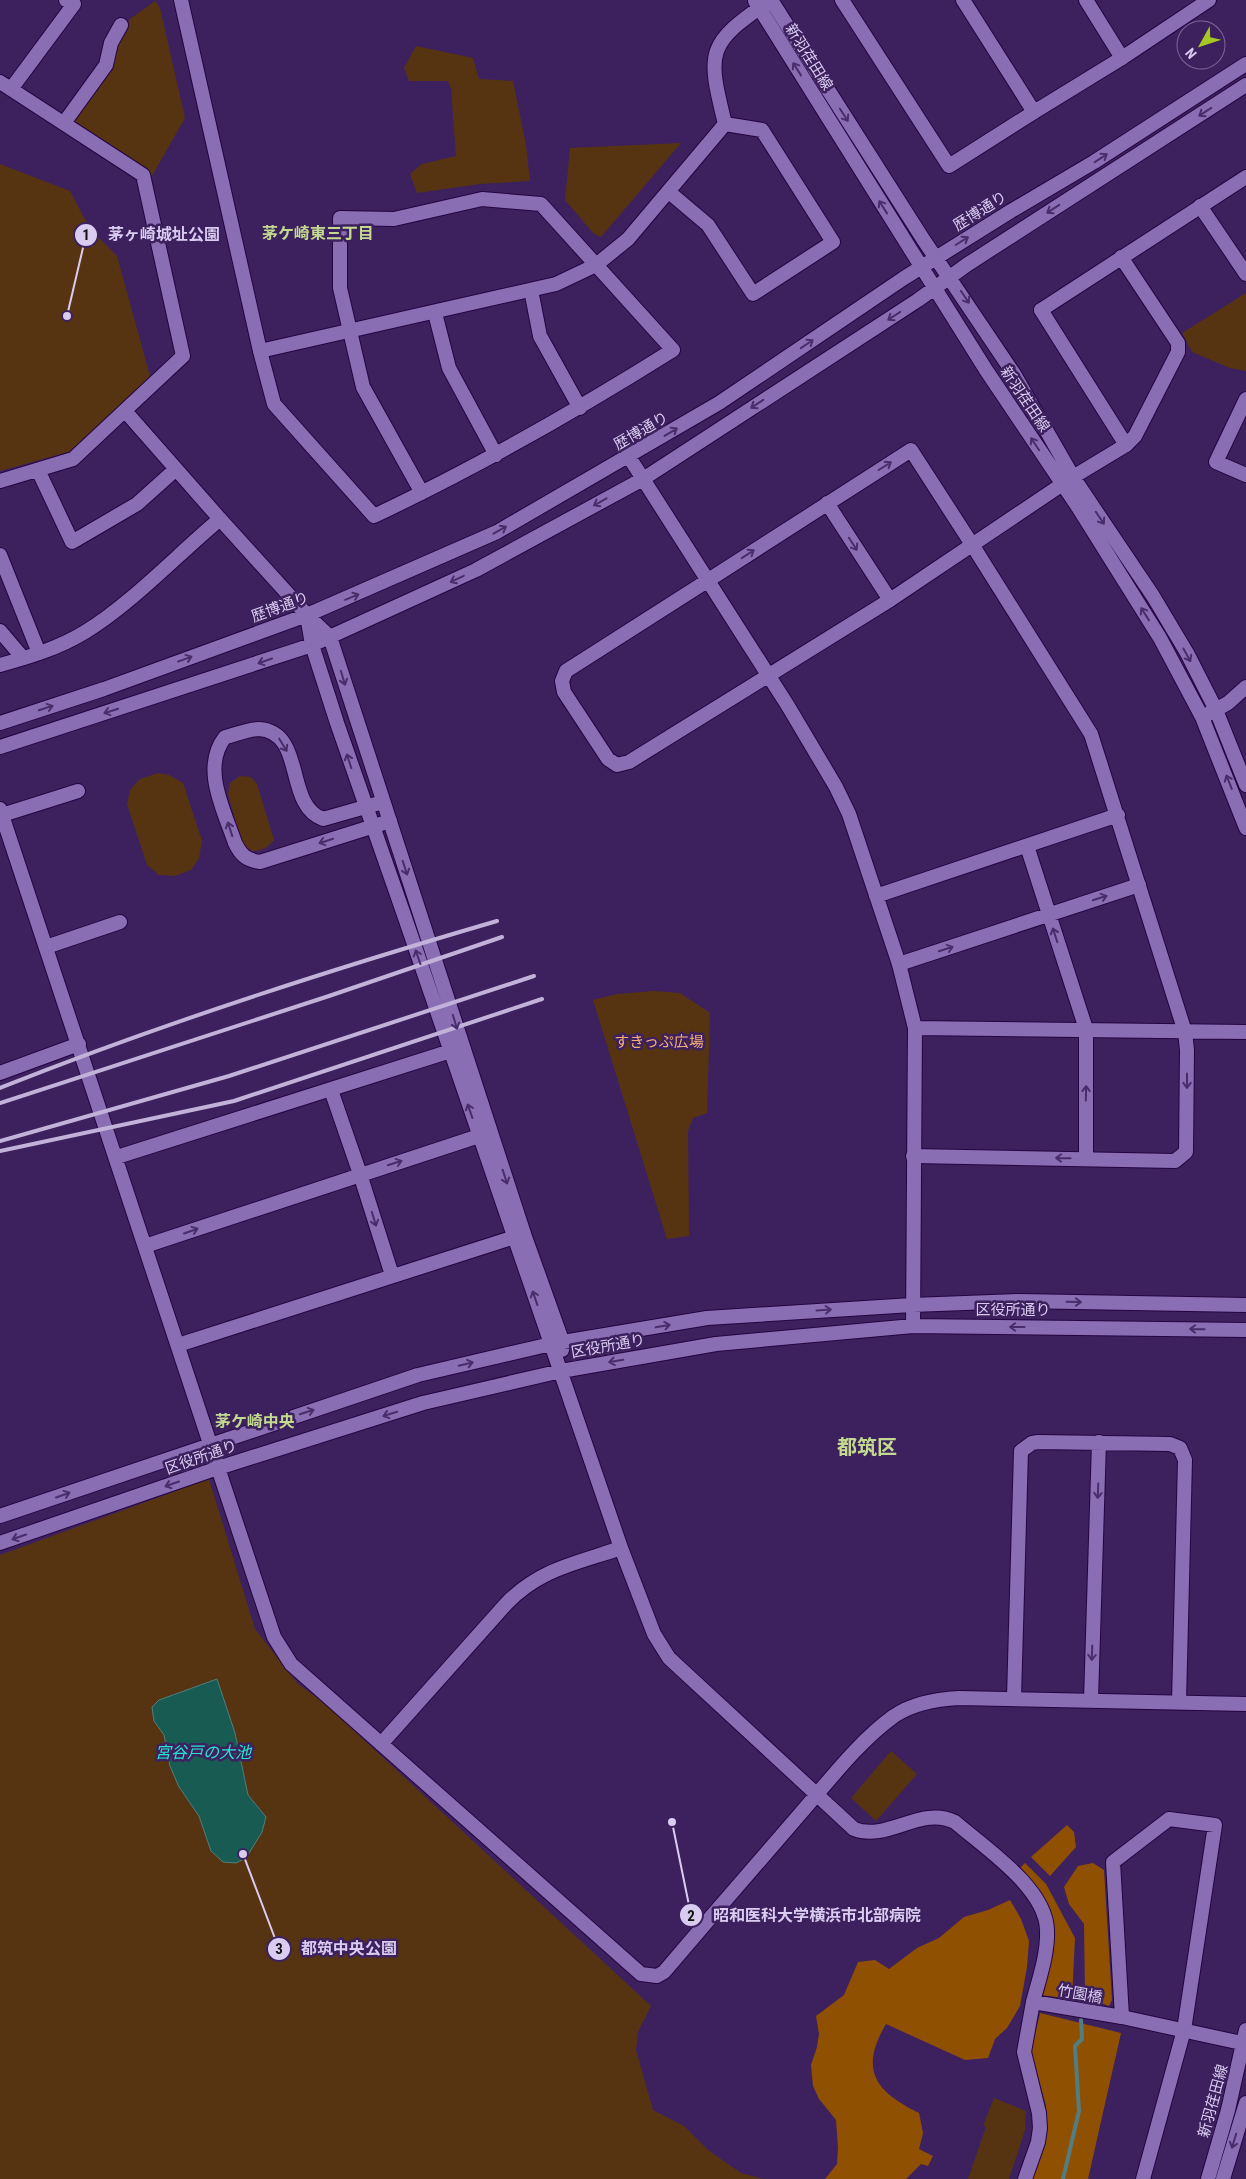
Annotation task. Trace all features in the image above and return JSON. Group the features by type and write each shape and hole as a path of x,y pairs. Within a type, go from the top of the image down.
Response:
{"street":[{"path":"0,481 73,459 126,412 183,356 143,175 5,86 74,4 66,0"},
{"path":"181,0 260,351 274,404 374,516 422,493 496,455 580,408 673,350 541,204 482,199 394,219 340,218 340,288 363,387 422,493"},
{"path":"842,0 948,166 1122,58 1205,1"},
{"path":"963,0 1034,112"},
{"path":"1086,0 1122,58"},
{"path":"725,124 714,79 715,51 729,31 765,2"},
{"name":"新羽荏田線","path":"765,2 951,277 1014,374 1068,481 1078,507 1160,638 1202,716 1246,828"},
{"name":"新羽荏田線","path":"765,2 934,289 1068,481 1153,596 1187,654 1216,710 1246,785"},
{"path":"64,123 106,65 111,43 121,25"},
{"name":"歴博通り","path":"0,723 104,689 307,615 489,536 629,457 719,403 921,268 1094,162 1246,64"},
{"path":"2,747 312,645 476,570 643,479 1246,85"},
{"path":"260,351 556,284 596,265 628,239 725,124"},
{"path":"669,192 708,225 753,294 833,242 762,130 725,124"},
{"path":"1126,445 1040,310 1246,176"},
{"path":"1200,206 1246,274"},
{"path":"913,1156 1175,1161 1186,1152 1187,1050 1185,1032 1091,734 974,546 911,450 566,671 562,681 564,692 608,760 617,765 629,762 890,600 974,546 1068,481 1126,445 1135,436 1178,352 1178,343 1121,257"},
{"path":"531,290 540,336 580,408"},
{"path":"434,313 448,368 496,455"},
{"path":"1246,399 1216,462 1246,475"},
{"path":"126,412 307,615 330,637 390,821 456,1049 479,1136 519,1235"},
{"path":"629,457 836,786 849,814 899,964 914,1028 913,1326"},
{"path":"38,470 72,542 137,504 176,469"},
{"path":"827,503 890,600"},
{"path":"0,665 39,653 86,631 114,612 220,519"},
{"path":"0,555 39,653"},
{"path":"307,615 312,645 364,807 456,1049 557,1343 562,1371 621,1548 654,1634 669,1658 854,1829 869,1834 932,1817 946,1817 955,1822 1016,1875 1029,1888 1041,1907 1047,1929 1046,1949 1033,2002 1024,2052 1040,2128 1038,2142 1025,2179"},
{"path":"0,631 23,658"},
{"path":"1202,716 1228,704 1246,687"},
{"path":"383,802 323,818 314,816 306,807 285,744 275,733 258,729 225,737 215,753 214,775 235,843 240,853 252,861 260,862 390,821"},
{"path":"78,791 1,812 117,1157 144,1246 274,1637 291,1664 641,1974 657,1976 664,1972 816,1795 875,1731 896,1715 933,1701 946,1699 1014,1698 1246,1704"},
{"path":"876,896 1118,815"},
{"path":"1027,846 1086,1029 1086,1159"},
{"path":"899,964 1139,885"},
{"path":"46,947 117,923"},
{"path":"914,1028 1246,1032"},
{"path":"0,1073 78,1044"},
{"path":"117,1157 456,1049"},
{"path":"331,1090 392,1275"},
{"path":"144,1246 479,1136"},
{"path":"178,1345 519,1235"},
{"name":"区役所通り","path":"0,1516 418,1375 557,1343 708,1318 912,1305 1018,1301 1246,1305"},
{"name":"区役所通り","path":"0,1543 218,1468 423,1403 562,1371 716,1344 913,1326 1246,1330"},
{"path":"1014,1698 1021,1451 1032,1442 1099,1442 1170,1444 1180,1448 1185,1460 1179,1702"},
{"path":"1090,1700 1099,1442"},
{"path":"381,1744 506,1604 528,1583 546,1574 621,1548"},
{"path":"1122,2017 1113,1862 1169,1819 1215,1824 1184,2030 1143,2179"},
{"name":"竹園橋","path":"1033,2002 1184,2030 1245,2039"},
{"name":"新羽荏田線","path":"1208,2179 1245,2039"},
{"name":"新羽荏田線","path":"1223,2179 1246,2103"}],"green space":[{"path":"155,1 160,8 185,118 152,176 71,122 130,19"},
{"path":"416,46 473,58 479,79 513,81 526,145 530,181 480,184 417,193 410,174 422,164 456,156 451,89 448,81 409,81 404,68"},
{"path":"681,143 601,237 594,234 565,200 570,148"},
{"path":"0,164 70,191 90,229 117,256 150,376 91,434 68,452 0,471"},
{"path":"1246,293 1246,371 1230,368 1192,352 1182,333"},
{"path":"158,773 169,775 183,783 202,841 199,858 191,870 175,876 159,875 147,865 127,804 130,790 140,779"},
{"path":"240,776 251,777 257,784 274,840 262,850 252,851 242,844 228,794 230,783"},
{"name":"すきっぷ広場","path":"654,991 680,993 710,1013 707,1113 693,1118 688,1131 689,1236 667,1239 593,1000 617,994"},
{"path":"209,1479 255,1629 298,1684 323,1702 651,2006 638,2032 636,2050 653,2110 684,2126 708,2150 741,2173 764,2179 0,2179 0,1555"},
{"path":"891,1751 917,1774 876,1821 851,1798"},
{"path":"994,2098 1026,2111 1025,2130 1009,2179 968,2179 986,2127 983,2126"}],"shaded area":[{"path":"1067,1825 1074,1832 1076,1847 1050,1876 1031,1857"},
{"path":"1025,1863 1046,1884 1075,1938 1072,1999 1041,1995 1054,1949 1051,1920 1042,1893 1020,1868"},
{"path":"1093,1863 1104,1870 1112,2000 1109,2006 1085,1997 1084,1924 1069,1904 1064,1887 1078,1866"},
{"path":"1010,1900 1021,1919 1029,1941 1027,1967 1020,2006 1007,2028 995,2039 988,2058 965,2060 886,2024 878,2040 873,2067 876,2077 891,2096 919,2113 923,2133 919,2149 933,2156 928,2166 921,2164 906,2179 825,2179 837,2164 838,2148 836,2120 819,2099 813,2086 811,2065 819,2034 816,2016 844,1995 858,1962 875,1960 889,1969 917,1948 939,1938 964,1917 988,1910"},
{"path":"1040,2013 1121,2033 1088,2179 1030,2179 1046,2136 1046,2106 1031,2051"}],"water":[{"name":"宮谷戸の大池","path":"217,1679 235,1733 248,1795 266,1817 262,1832 246,1858 236,1863 223,1862 211,1851 199,1816 179,1787 170,1766 164,1735 154,1721 152,1707 159,1700"}],"waterway":[{"path":"1063,2179 1079,2111 1075,2046 1082,2039 1081,2020"}],"railway":[{"path":"0,1088 123,1041 247,999 497,921"},
{"path":"0,1103 329,996 502,937"},
{"path":"0,1141 229,1076 534,976"},
{"path":"0,1151 234,1101 542,999"}],"place":[{"name":"茅ヶ崎城址公園","path":"67,316"},
{"name":"昭和医科大学横浜市北部病院","path":"672,1822"},
{"name":"都筑中央公園","path":"243,1854"}],"district":[{"name":"茅ケ崎東三丁目","path":"318,233"},
{"name":"茅ケ崎中央","path":"255,1421"},
{"name":"都筑区","path":"867,1447"}]}
